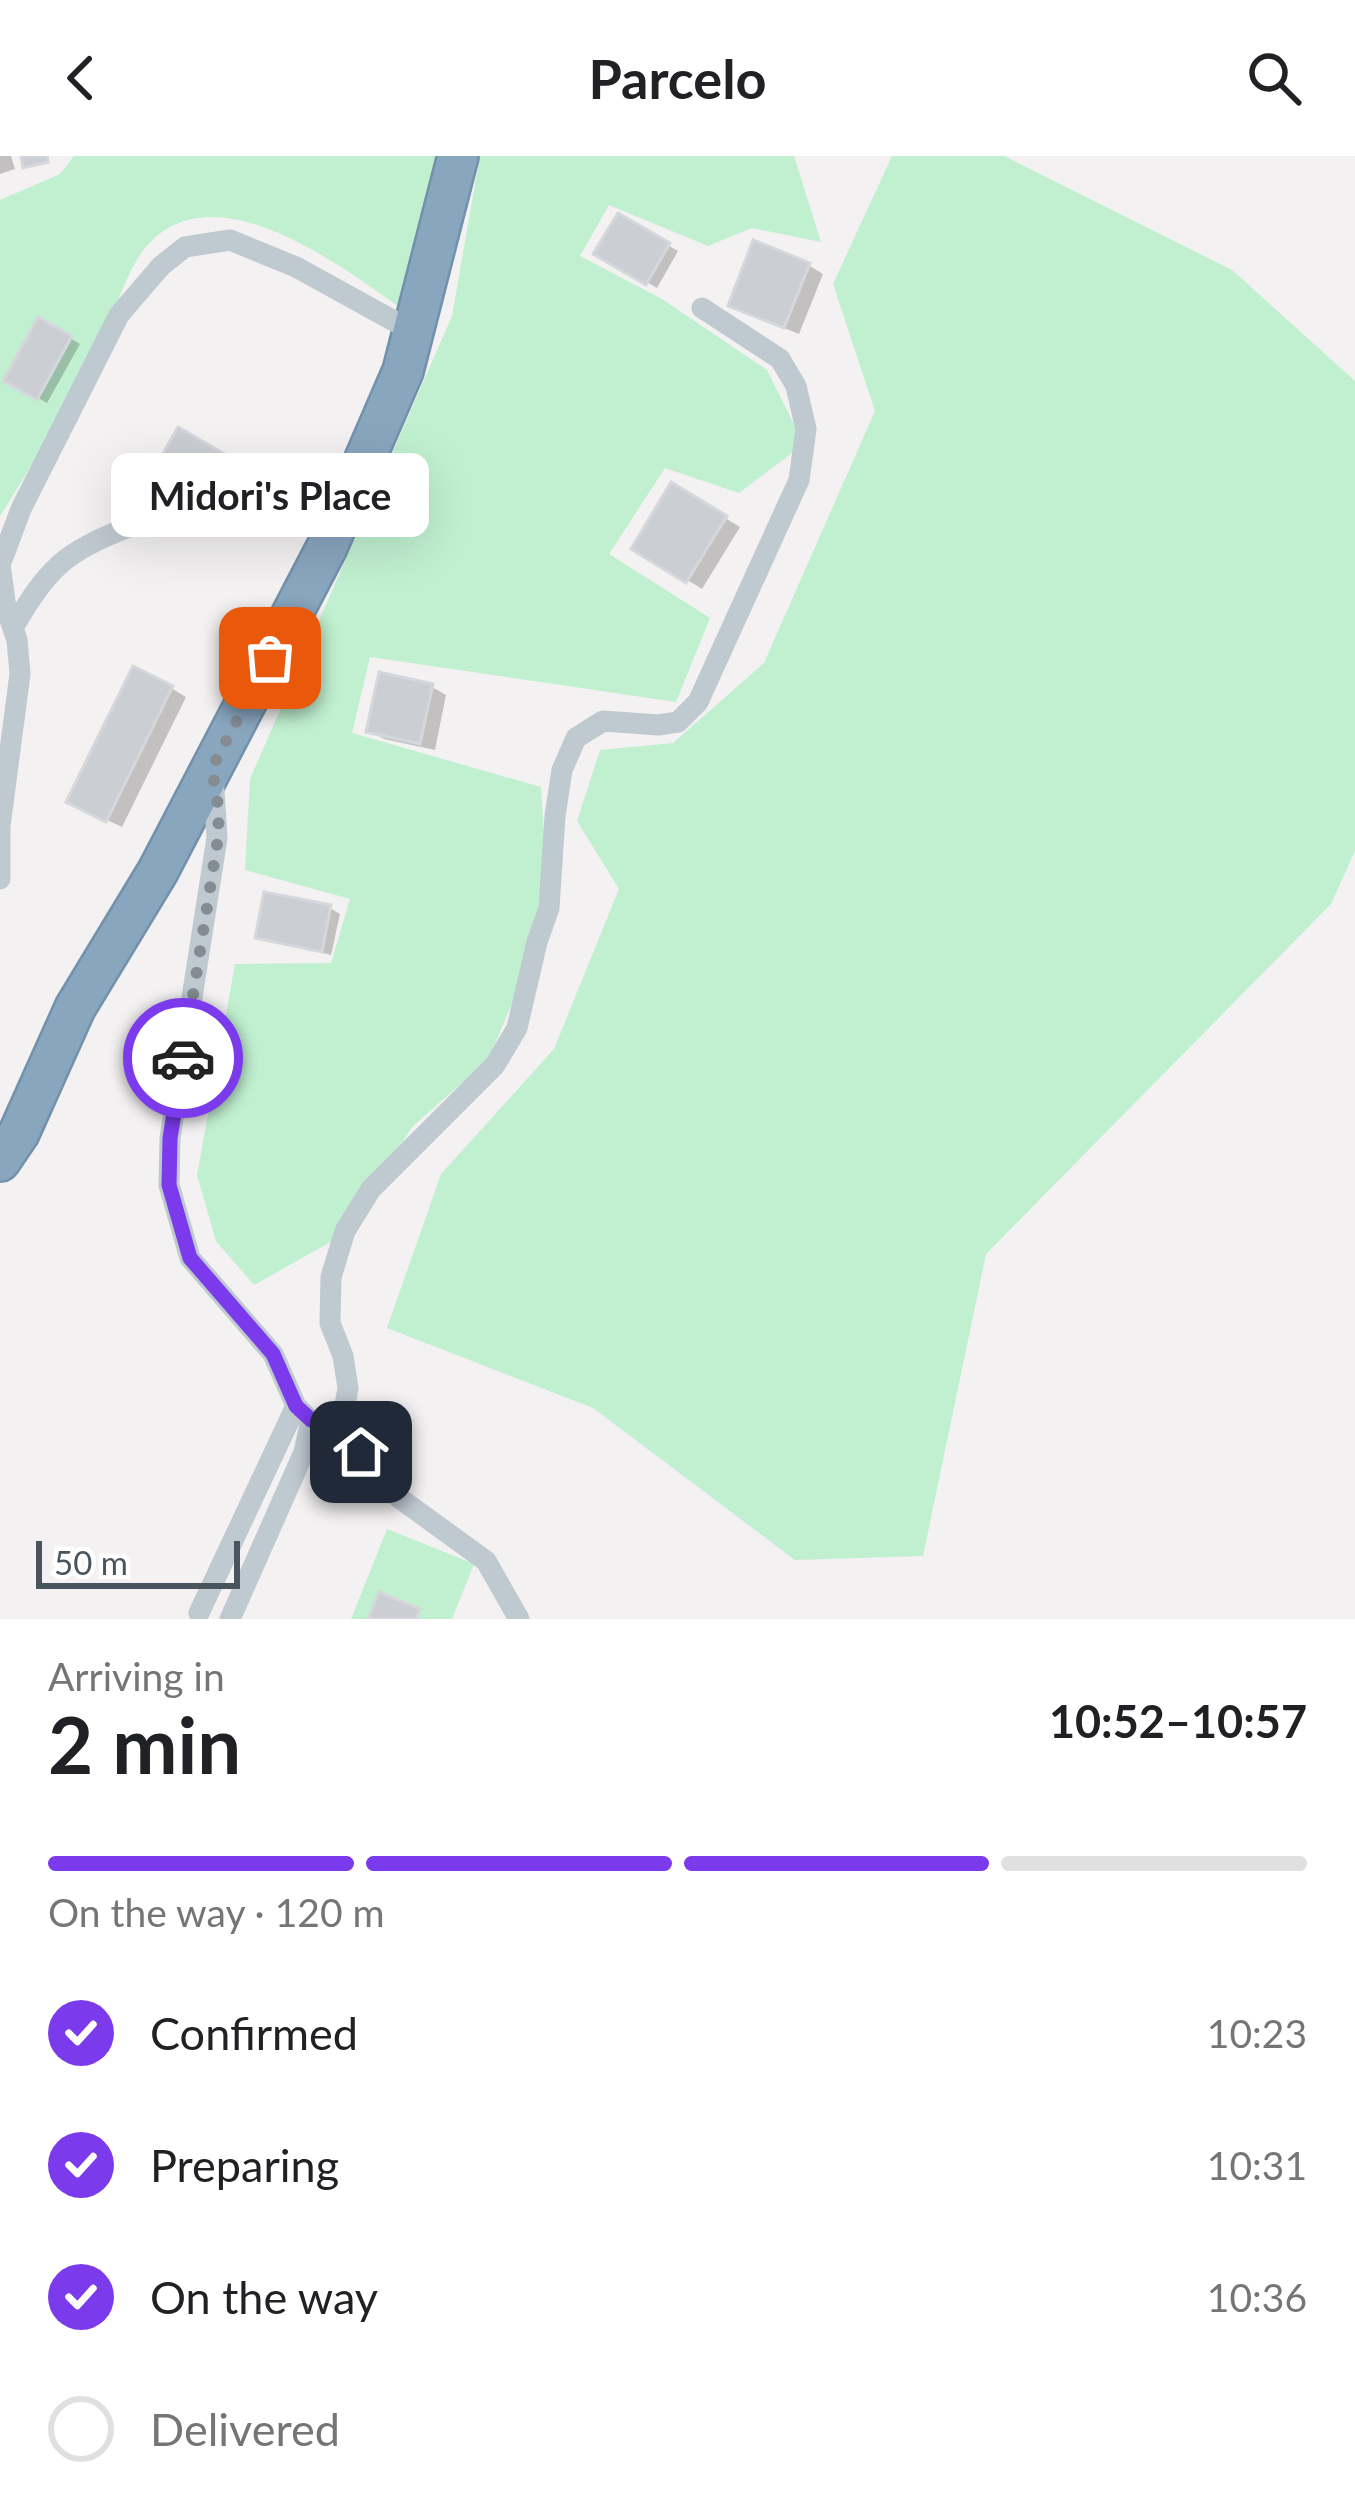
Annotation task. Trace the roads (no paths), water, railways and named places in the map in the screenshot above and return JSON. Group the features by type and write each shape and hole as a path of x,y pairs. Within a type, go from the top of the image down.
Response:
{"highway":[{"path":"0,1161 19,1133 76,1008 158,871 327,548 403,371 458,156"}],"street":[{"path":"0,879 0,826 20,674 0,565 21,509 119,315 161,266 185,247 230,240 296,267 414,332"},
{"path":"340,1433 348,1388 343,1356 329,1323 332,1277 345,1231 370,1189 494,1065 517,1028 536,941 549,908 562,770 576,739 603,721 678,722 698,702 799,480 806,429 796,386 780,358 702,308"},
{"path":"13,628 40,580 79,547 153,518"},
{"path":"212,768 218,838 170,1138 169,1185 190,1258 273,1354 303,1413 304,1452 230,1619"},
{"path":"303,1413 340,1433 361,1452 380,1484 486,1561 519,1619"},
{"path":"200,1613 303,1413"}],"place":[{"name":"Midori's Place","path":"270,658"}]}
